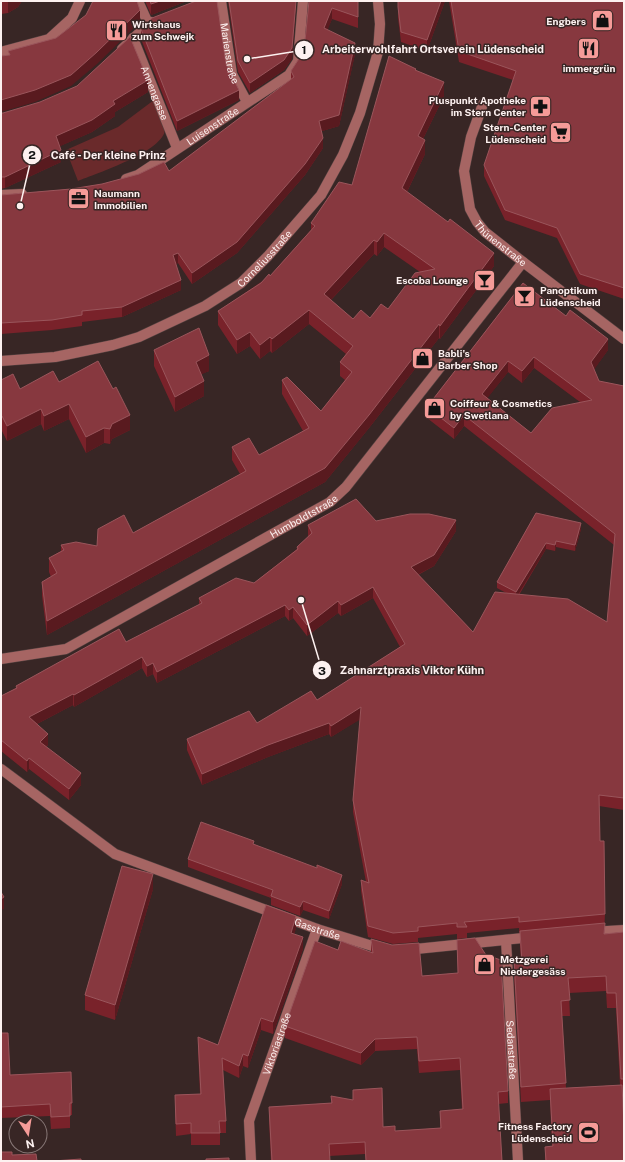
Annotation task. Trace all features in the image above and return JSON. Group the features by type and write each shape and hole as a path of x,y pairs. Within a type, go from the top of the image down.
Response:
{"street":[{"path":"1,52 49,39 72,18 80,1"},
{"path":"138,1 148,23"},
{"name":"Marienstraße","path":"221,1 232,74 247,102"},
{"name":"Luisenstraße","path":"116,182 138,175 289,75 298,61 303,1"},
{"name":"Corneliusstraße","path":"1,360 55,357 139,338 206,306 241,283 268,256 321,195 343,155 360,113 378,52 380,30 378,1"},
{"path":"117,54 148,23 162,18"},
{"name":"Annengasse","path":"133,38 177,148"},
{"name":"Thünenstraße","path":"483,104 471,137 464,171 470,209 477,222 485,232 624,339"},
{"path":"1,195 32,194"},
{"name":"Humboldtstraße","path":"1,659 66,649 330,502 346,487 523,262"},
{"name":"Gasstraße","path":"1,769 115,854 317,929 396,951 544,936"},
{"name":"Viktoriastraße","path":"251,1161 249,1121 317,929"},
{"path":"581,933 624,930"},
{"name":"Sedanstraße","path":"506,940 518,1161"}],"shaded area":[{"path":"154,100 165,125 162,137 154,145 128,161 78,181 66,150 118,127"}],"building":[{"path":"93,1 137,1 140,10 71,75 35,90 1,100 1,56 10,55 8,51 56,38 86,15"},
{"path":"150,1 160,1 151,4"},
{"path":"196,1 217,1 226,64 239,90 177,121 141,29 152,18"},
{"path":"229,1 296,1 292,48 284,60 250,83 238,61"},
{"path":"309,1 358,1 358,17 332,8 324,28 355,43 339,115 319,121 323,138 305,164 237,242 192,273 178,253 173,255 181,280 122,307 82,311 82,315 52,320 1,323 1,195 71,189 102,184 139,174 164,162 169,171 294,77 291,71 304,51"},
{"path":"398,1 441,1 427,40 401,32"},
{"name":"Stern-Center Lüdenscheid","path":"451,1 624,1 624,288 580,274 557,228 505,210 484,165 516,71 459,51"},
{"path":"130,37 148,80 113,101 115,104 92,120 56,136 61,150 5,177 1,177 1,113 40,102 77,86"},
{"path":"389,56 416,69 415,70 444,82 418,136 425,140 402,188 448,222 450,219 494,253 440,326 439,324 369,415 325,468 47,621 42,582 57,573 49,558 64,550 61,545 76,542 97,546 98,529 124,515 133,533 246,471 232,447 249,438 259,455 309,428 282,380 287,377 321,411 352,372 340,362 353,346 309,310 272,339 270,337 260,345 250,332 237,340 218,311 261,283 269,274 270,276 315,226 311,223 339,182 352,185","holes":["384,233 435,269 415,273 388,309 381,304 370,318 361,310 353,319 324,294 374,240 377,242"]},
{"path":"523,283 566,316 570,310 608,339 591,362 599,381 624,386 624,798 599,795 600,841 604,841 605,914 519,922 519,917 464,922 467,927 457,927 457,923 418,927 418,931 393,933 368,926 361,880 369,883 353,800 361,707 331,726 329,723 268,745 202,774 187,739 249,711 257,723 311,691 317,700 405,644 373,587 341,605 338,601 307,625 293,607 289,610 285,605 157,672 153,663 147,666 142,657 74,695 73,694 29,717 48,734 40,742 81,773 69,789 29,758 27,761 1,740 1,696 17,688 16,686 119,629 126,642 202,603 199,598 236,578 254,583 298,549 297,547 312,533 308,525 356,499 376,521 410,514 429,514 456,520 434,555 411,567 473,632 495,592 568,599 607,622 615,534 464,415 454,428 427,407","holes":["534,357 592,400 552,408 531,433 482,394 508,361 522,371"]},
{"path":"199,328 209,355 196,362 204,381 175,397 154,350"},
{"path":"98,361 113,389 116,387 130,415 112,424 110,429 104,428 86,437 69,404 44,416 41,409 7,426 1,416 1,380 13,374 20,389 53,371 59,382"},
{"path":"536,513 581,523 575,545 556,541 555,545 546,543 516,592 497,582"},
{"path":"201,822 254,841 253,844 317,868 317,865 342,875 329,911 303,901 300,907 271,896 273,890 188,859"},
{"path":"122,866 153,874 115,1005 85,995"},
{"path":"1,892 4,897 1,899"},
{"path":"266,905 296,916 291,933 303,937 273,1022 261,1018 248,1056 243,1054 239,1066 222,1058 226,1121 219,1121 220,1133 191,1133 191,1123 176,1124 175,1095 201,1094 198,1037 218,1045"},
{"path":"605,923 604,934 624,932 624,1079 621,1079 616,993 607,993 606,976 568,978 570,1000 561,1001 566,1083 521,1087 514,960 522,963 520,931"},
{"path":"475,938 486,955 501,960 508,1091 498,1092 502,1161 366,1161 365,1142 329,1144 330,1161 272,1161 269,1107 332,1103 331,1096 353,1100 353,1090 382,1088 383,1127 395,1126 395,1131 441,1128 440,1111 463,1109 460,1058 419,1061 417,1037 375,1039 361,1053 285,1026 315,941 338,950 341,941 373,953 371,939 392,945 419,943 422,976 458,973 457,940"},
{"path":"1,1033 8,1033 10,1075 71,1072 72,1103 70,1103 70,1116 51,1117 50,1104 1,1107"},
{"name":"Fitness Factory Lüdenscheid","path":"622,1085 624,1161 546,1161 545,1147 553,1146 550,1089"},
{"path":"1,1152 8,1152 8,1154 12,1155 36,1154 37,1161 1,1161"},
{"path":"229,1158 229,1161 206,1161 206,1159"},
{"path":"81,1159 81,1161 53,1161"}],"place":[{"name":"Engbers","path":"602,21"},
{"name":"Wirtshaus zum Schwejk","path":"116,30"},
{"name":"immergrün","path":"589,48"},
{"name":"Arbeiterwohlfahrt Ortsverein Lüdenscheid","path":"247,59"},
{"name":"Pluspunkt Apotheke im Stern Center","path":"541,106"},
{"name":"Stern-Center Lüdenscheid","path":"561,133"},
{"name":"Naumann Immobilien","path":"79,199"},
{"name":"Café - Der kleine Prinz","path":"20,206"},
{"name":"Escoba Lounge","path":"484,280"},
{"name":"Panoptikum Lüdenscheid","path":"524,296"},
{"name":"Babli's Barber Shop","path":"422,359"},
{"name":"Coiffeur & Cosmetics by Swetlana","path":"434,409"},
{"name":"Zahnarztpraxis Viktor Kühn","path":"301,600"},
{"name":"Metzgerei Niedergesäss","path":"484,965"},
{"name":"Fitness Factory Lüdenscheid","path":"588,1132"}]}
